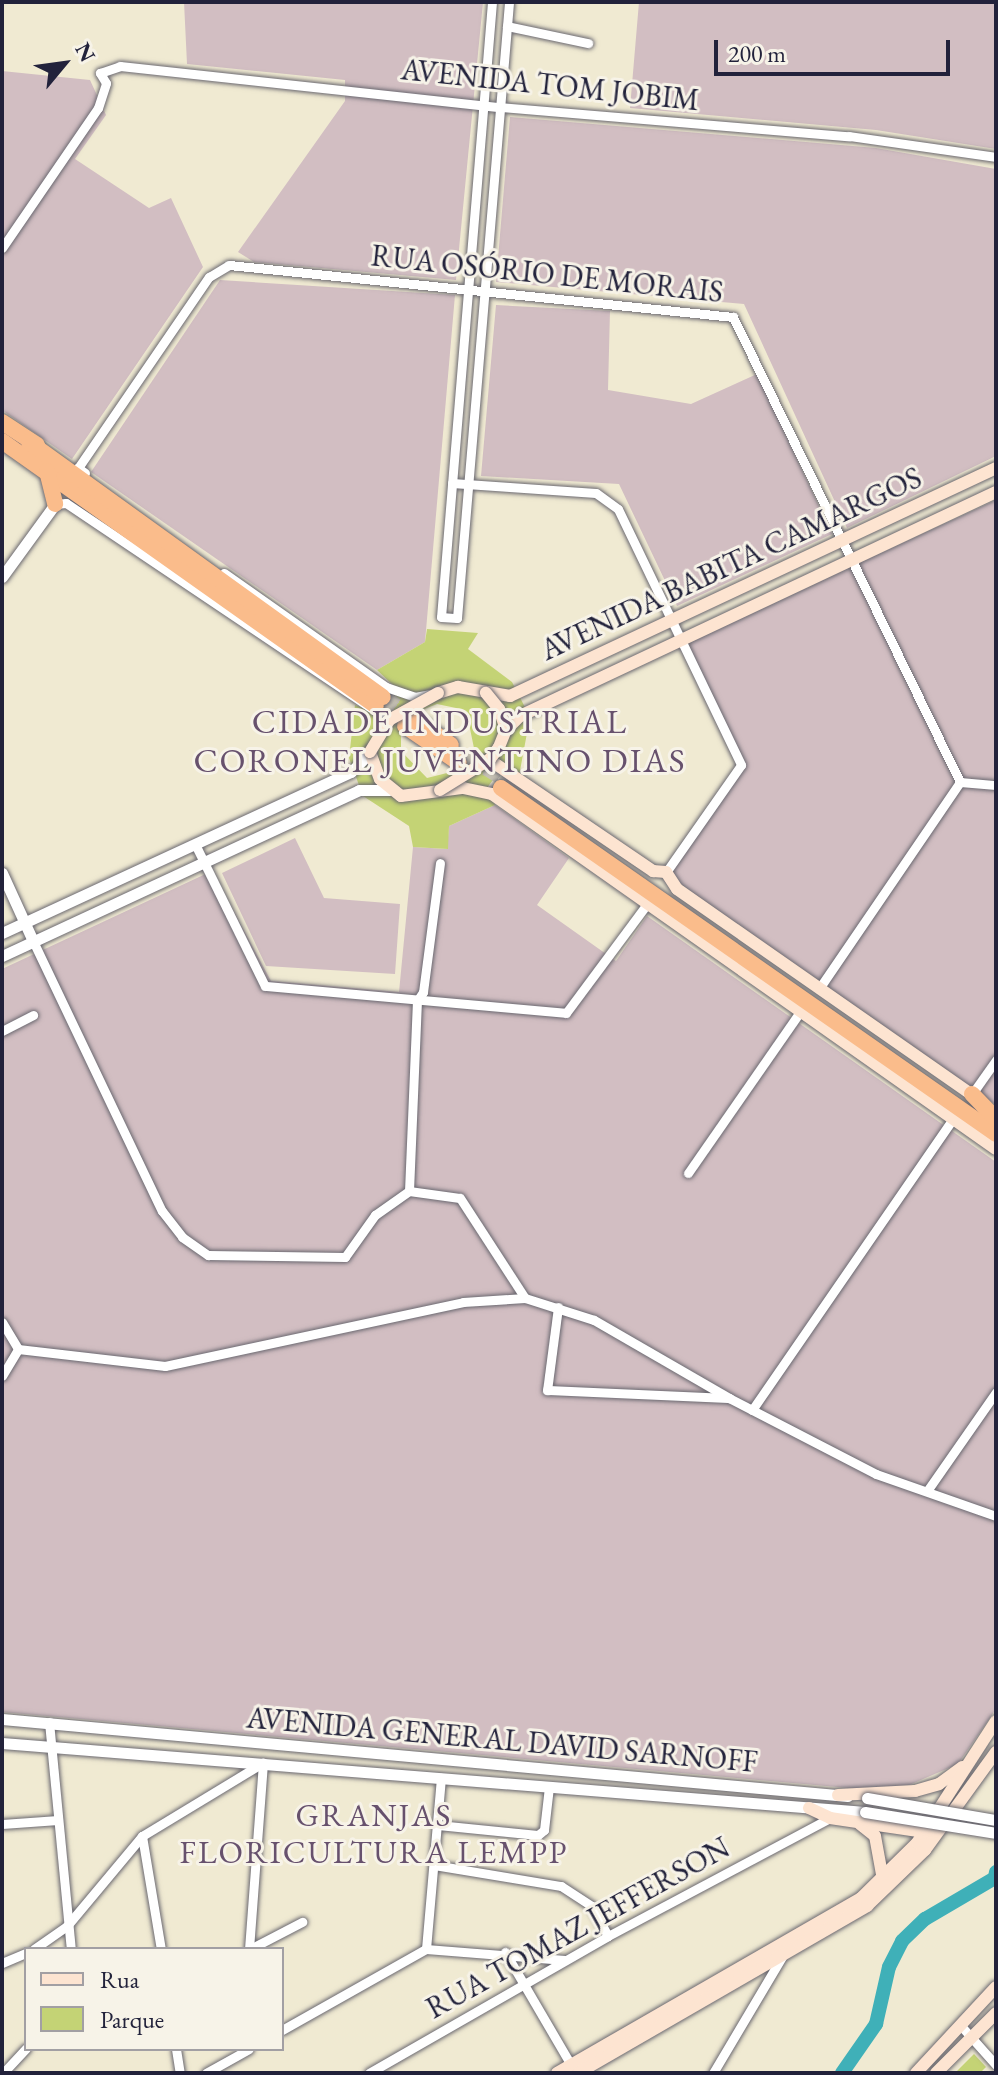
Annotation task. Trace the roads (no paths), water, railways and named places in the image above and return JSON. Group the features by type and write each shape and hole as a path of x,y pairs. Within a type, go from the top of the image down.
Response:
{"highway":[{"path":"2,422 380,702 2,441"},
{"path":"29,442 78,468"},
{"path":"47,471 55,504"},
{"path":"403,722 462,759"},
{"path":"996,1121 504,784 996,1134"},
{"path":"934,1091 996,1147"},
{"path":"972,1094 996,1121"}],"main road":[{"name":"AVENIDA BABITA CAMARGOS","path":"486,693 510,696 996,468"},
{"name":"AVENIDA BABITA CAMARGOS","path":"506,730 520,716 996,492"},
{"path":"458,687 486,693 499,709 506,730 485,762 440,790 416,797 389,790 373,768 370,752 438,693 458,687"},
{"path":"485,762 497,765 653,871 666,872 677,889 996,1111"},
{"path":"440,790 492,794 996,1147"},
{"path":"575,2069 837,1914 883,1880 924,1832 996,1721"},
{"path":"557,2073 575,2069 782,1957 867,1906 938,1834 996,1752"},
{"path":"838,1795 915,1791 939,1784 968,1763"},
{"path":"820,1813 862,1818 938,1834"},
{"path":"862,1818 875,1836 883,1880"},
{"path":"916,2073 996,1987"},
{"path":"936,2073 996,2013"}],"street":[{"path":"492,2 441,617 457,618 509,2"},
{"path":"507,26 588,43"},
{"name":"AVENIDA TOM JOBIM","path":"2,248 98,108 106,83 100,73 120,66 161,67 500,107 849,136 996,157"},
{"name":"RUA OSÓRIO DE MORAIS","path":"78,468 218,270 229,265 733,317 854,559 960,782"},
{"path":"78,468 386,687 415,697 438,693"},
{"path":"452,483 596,493 608,498 618,509 741,765 666,872"},
{"path":"2,577 55,504 66,503 403,722"},
{"path":"2,933 351,772 370,752"},
{"path":"820,987 960,782 996,785"},
{"path":"2,956 360,790 389,790"},
{"path":"195,844 265,986 566,1013 647,904"},
{"path":"409,1191 417,1001 423,992 440,863"},
{"path":"2,873 162,1211 182,1237 208,1255 345,1257 375,1215 409,1191 460,1198 525,1298"},
{"path":"688,1173 800,1012"},
{"path":"2,1031 33,1015"},
{"path":"972,1094 996,1060"},
{"path":"752,1410 953,1119"},
{"path":"18,1349 165,1366 463,1302 525,1298 594,1320 729,1398 876,1474 996,1516"},
{"path":"558,1307 547,1390 729,1398"},
{"path":"2,1322 18,1349"},
{"path":"2,1376 18,1349"},
{"path":"927,1491 996,1392"},
{"name":"AVENIDA GENERAL DAVID SARNOFF","path":"2,1719 838,1795 996,1820"},
{"path":"49,1722 55,1748 66,1927 71,1947"},
{"path":"185,1759 187,1738"},
{"name":"AVENIDA GENERAL DAVID SARNOFF","path":"2,1743 549,1787 996,1833"},
{"path":"37,1947 66,1927 142,1836 263,1763"},
{"path":"250,1947 263,1763"},
{"path":"426,1949 441,1778"},
{"path":"438,1825 538,1835 544,1830 549,1787"},
{"name":"RUA TOMAZ JEFFERSON","path":"369,2073 608,1936 812,1828 820,1813"},
{"path":"2,1824 58,1820"},
{"path":"142,1836 161,1947"},
{"path":"434,1865 561,1886 592,1906 608,1936"},
{"path":"254,1947 302,1922"},
{"path":"284,2029 426,1949 505,1952 565,1960"},
{"path":"505,1952 575,2069"},
{"path":"2,1963 24,1954"},
{"path":"713,2073 782,1957"},
{"path":"962,2027 996,2065"},
{"path":"3,2073 24,2050"},
{"path":"176,2051 180,2073"},
{"path":"206,2073 245,2051"}],"waterway":[{"path":"842,2073 876,2024 889,1967 902,1941 925,1919 995,1878 996,1872"}],"tunnel":[{"path":"383,697 414,719"},
{"path":"466,755 508,781"}],"district":[{"name":"CIDADE INDUSTRIAL CORONEL JUVENTINO DIAS","path":"440,740"},
{"name":"GRANJAS FLORICULTURA LEMPP","path":"374,1834"}]}
